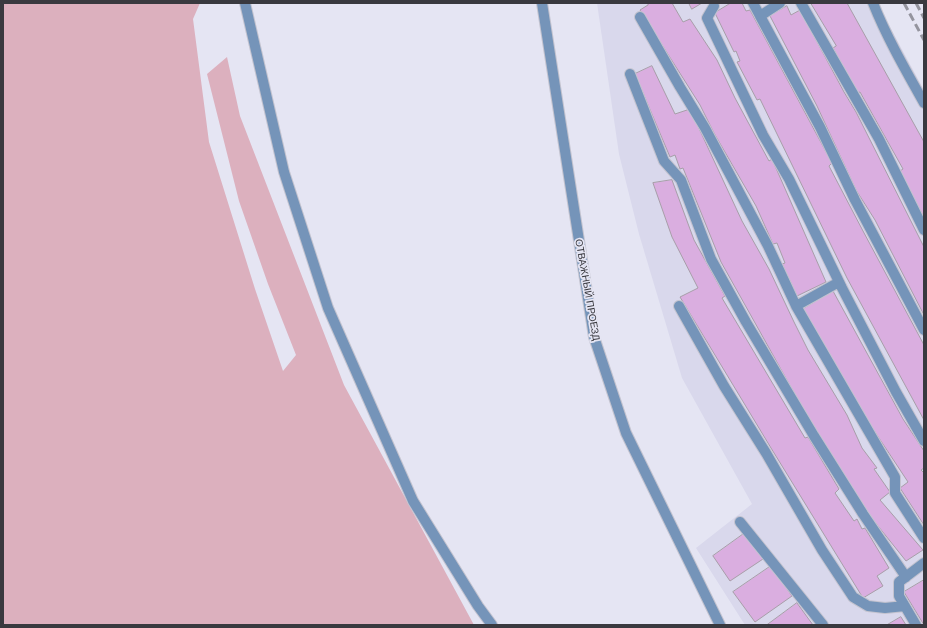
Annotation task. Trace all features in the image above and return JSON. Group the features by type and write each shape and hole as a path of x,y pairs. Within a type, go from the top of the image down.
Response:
{"street":[{"path":"245,3 284,172 328,308 413,501 478,606 492,625"},
{"name":"ОТВАЖНЫЙ ПРОЕЗД","path":"542,3 594,337 626,433 720,625"},
{"path":"753,3 820,127 855,200 924,330"},
{"path":"760,16 780,3"},
{"path":"801,3 879,140 924,230"},
{"path":"873,3 924,103"},
{"path":"715,4 707,18 716,39 763,135 789,179 839,282 896,392 924,441"},
{"path":"640,17 680,88 705,128 768,246 796,306 895,477 895,493 924,538"},
{"path":"630,74 664,161 681,180 711,259 742,315 858,508 906,577"},
{"path":"796,306 839,282"},
{"path":"679,306 724,386 766,453 822,550 853,597 868,606 885,608 905,606"},
{"path":"740,522 823,625"},
{"path":"916,625 899,596 899,582 924,563"}],"shaded area":[{"path":"3,3 200,3 193,19 209,142 255,289 283,371 296,355 268,284 239,201 207,74 227,57 240,116 344,385 474,625 3,625"},
{"path":"597,3 877,3 924,90 924,625 745,625 696,548 752,504 682,378 639,234 619,154"}],"building":[{"path":"647,3 672,3 683,22 690,19 717,60 735,98 769,161 772,159 826,282 797,296 782,264 785,263 777,243 773,244 756,206 714,133 700,105 640,10 648,5"},
{"path":"689,3 702,3 692,9"},
{"path":"731,3 742,3 746,11 750,10 832,163 829,166 924,345 924,420 847,278 760,99 757,100 737,62 740,61 736,51 734,52 715,13"},
{"path":"811,3 847,3 924,142 924,218 900,171 903,169 860,92 857,93 833,48 836,46"},
{"path":"787,6 791,15 800,10 856,112 924,247 924,315 875,220 856,190 817,106 770,16"},
{"path":"652,66 675,114 690,109 742,221 769,269 808,350 847,415 862,448 877,468 874,469 890,492 880,500 923,550 906,561 866,511 802,407 721,262 683,168 680,169 675,155 670,157 635,74"},
{"path":"672,180 694,240 725,296 722,298 805,438 808,437 839,489 835,493 854,521 857,519 862,529 865,528 889,568 877,576 883,586 863,598 680,297 698,288 672,237 653,183"},
{"path":"833,291 903,419 924,451 924,468 921,470 924,473 924,525 900,488 908,482 873,429 803,309"},
{"path":"745,533 763,559 730,581 713,556"},
{"path":"771,566 792,596 755,622 733,592"},
{"path":"924,580 924,625 904,592"},
{"path":"797,603 813,625 767,625"},
{"path":"901,617 906,625 887,625"}],"railway":[{"path":"904,3 924,40"},
{"path":"916,3 924,18"}]}
